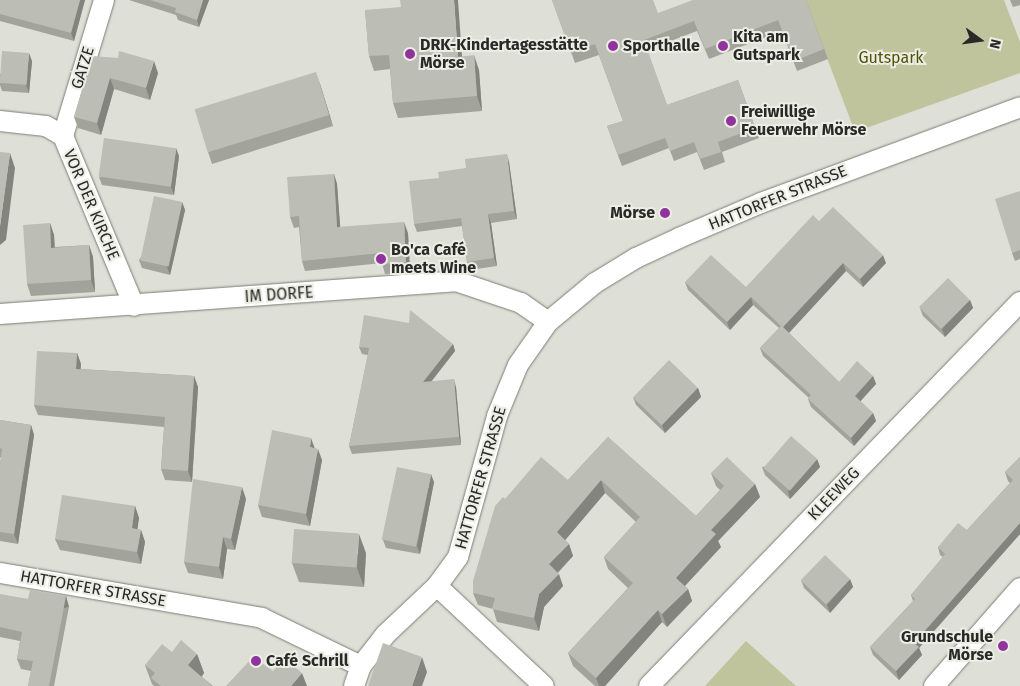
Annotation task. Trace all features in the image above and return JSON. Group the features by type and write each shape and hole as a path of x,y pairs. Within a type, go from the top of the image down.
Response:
{"street":[{"name":"GATZE","path":"62,136 104,0"},
{"name":"HATTORFER STRASSE","path":"0,573 262,618 361,666 385,635 437,586 458,557 496,416 518,365 548,322 595,283 636,258 679,238 761,203 1020,107"},
{"name":"VOR DER KIRCHE","path":"0,120 46,126 62,136 134,306"},
{"name":"IM DORFE","path":"0,314 456,282 520,303 548,322"},
{"name":"KLEEWEG","path":"649,686 1020,302"},
{"path":"437,586 544,686"},
{"path":"934,686 1020,588"},
{"path":"354,686 361,666"}],"green space":[{"name":"Gutspark","path":"805,0 1004,0 1020,42 1020,73 855,132"},
{"path":"746,641 796,686 705,686"}],"building":[{"path":"0,0 80,0 71,33 0,14"},
{"path":"150,0 203,0 197,20 175,12 176,8"},
{"path":"400,0 454,0 458,57 474,55 477,96 393,103 389,55 369,56 365,10 401,7"},
{"path":"552,0 653,0 658,13 693,0 806,0 824,49 794,61 778,20 705,49 694,21 644,40 667,105 738,80 755,128 718,142 721,152 700,159 694,142 670,151 665,138 618,155 607,126 623,121 595,44 571,53"},
{"path":"2,51 29,53 27,85 0,83"},
{"path":"119,51 154,61 146,88 110,78 97,123 74,117 92,56 118,58"},
{"path":"316,72 329,115 208,152 195,109"},
{"path":"104,138 176,148 171,187 99,177"},
{"path":"0,152 10,153 0,226"},
{"path":"507,154 514,211 488,214 494,258 467,262 461,218 414,224 409,181 439,178 438,172 466,168 465,159"},
{"path":"334,174 337,227 404,222 406,262 382,264 381,253 302,261 299,216 290,217 287,177"},
{"path":"1020,191 1020,250 1012,253 995,199"},
{"path":"154,196 182,202 169,267 140,261"},
{"path":"833,207 883,255 860,279 843,263 783,327 839,382 857,361 873,376 855,396 873,413 851,438 808,399 811,395 760,348 781,326 751,297 727,322 685,282 711,255 746,287 813,215 819,221"},
{"path":"50,223 51,248 89,245 91,280 27,284 23,225"},
{"path":"948,278 970,300 941,329 919,307"},
{"path":"410,310 453,344 423,382 454,379 459,437 349,446 369,348 359,347 364,315 409,323"},
{"path":"37,351 77,353 76,369 194,376 188,471 161,469 165,417 34,405"},
{"path":"669,360 698,388 662,425 633,397"},
{"path":"0,420 31,425 14,534 0,532 0,464 2,449 0,448"},
{"path":"272,430 311,438 310,447 318,449 306,514 258,505"},
{"path":"791,436 817,459 790,491 763,468"},
{"path":"608,437 696,516 724,486 711,473 727,457 755,484 711,530 716,534 676,578 688,589 662,614 658,610 596,678 568,653 633,583 604,557 640,517 601,480 557,532 569,544 549,564 559,574 539,594 534,618 492,609 495,598 473,593 473,581 495,506 503,497 505,499 541,457 568,480"},
{"path":"1020,457 1020,523 914,643 919,647 896,671 870,647 915,599 911,595 945,554 938,547 958,523 967,530 1013,480 1005,472"},
{"path":"397,467 431,474 416,547 382,539"},
{"path":"193,479 242,487 231,539 223,537 219,567 184,562"},
{"path":"62,495 135,506 132,528 141,530 137,552 55,539"},
{"path":"294,529 359,534 356,567 292,563"},
{"path":"825,555 850,579 826,604 801,580"},
{"path":"30,590 66,596 49,686 28,686 33,661 17,659 22,632 0,627 0,594 28,599"},
{"path":"181,640 197,654 188,665 212,686 161,686 151,678 155,673 145,665 162,644 172,652"},
{"path":"383,643 422,657 412,686 368,686"},
{"path":"253,657 273,671 284,658 302,673 291,686 226,686"}],"place":[{"name":"Sporthalle","path":"613,46"},
{"name":"Kita am Gutspark","path":"723,46"},
{"name":"DRK-Kindertagesstätte Mörse","path":"410,54"},
{"name":"Freiwillige Feuerwehr Mörse","path":"731,121"},
{"name":"Mörse","path":"665,213"},
{"name":"Bo'ca Café meets Wine","path":"381,259"},
{"name":"Grundschule Mörse","path":"1003,646"},
{"name":"Café Schrill","path":"256,661"}]}
